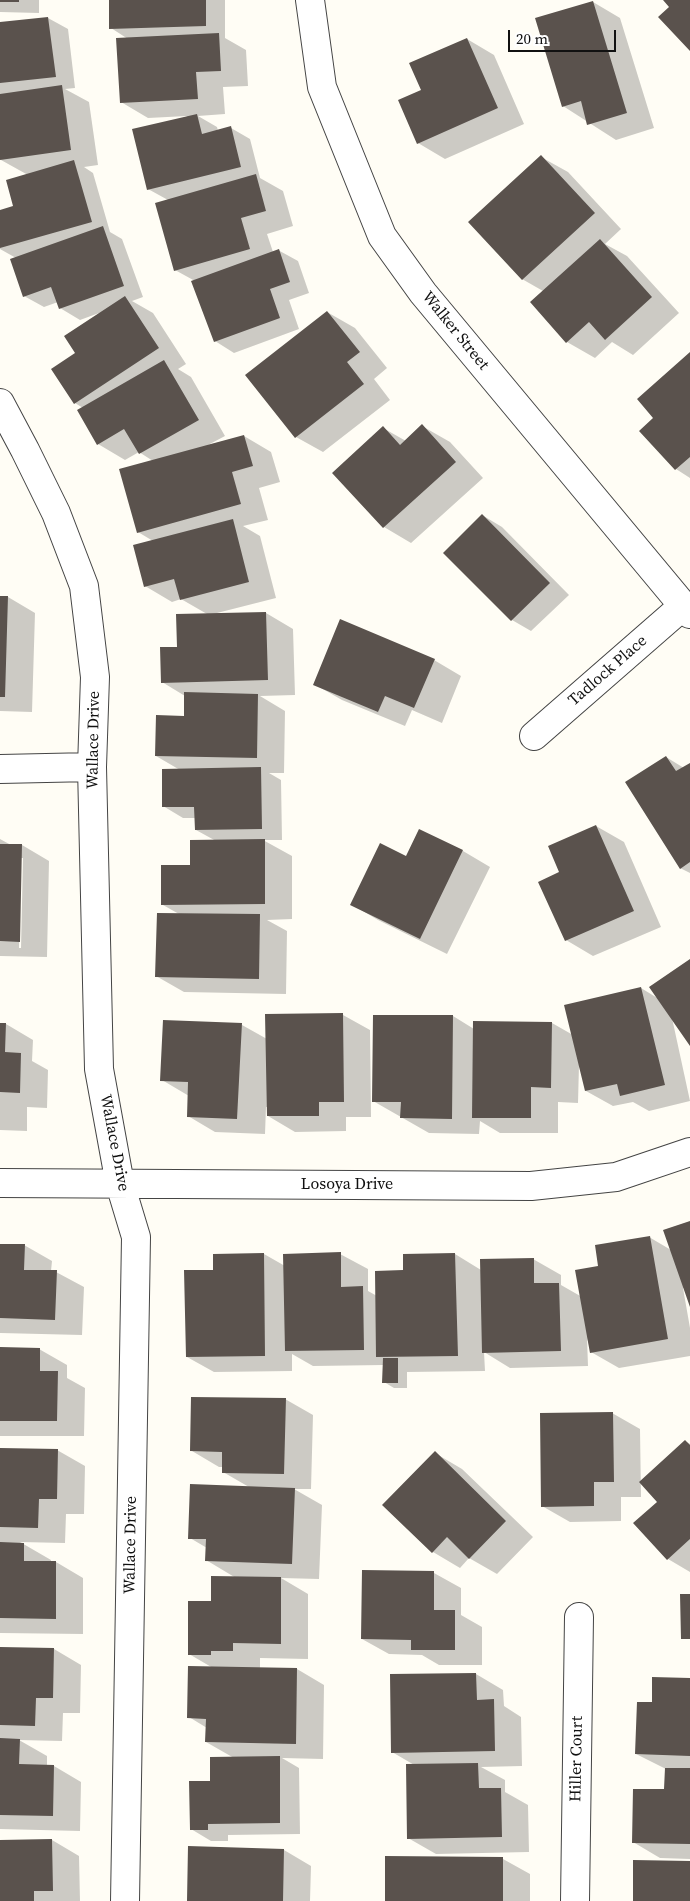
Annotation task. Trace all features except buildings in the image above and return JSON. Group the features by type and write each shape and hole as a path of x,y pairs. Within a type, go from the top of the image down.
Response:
{"street":[{"name":"Walker Street","path":"310,0 322,87 382,236 430,301 686,610"},
{"name":"Wallace Drive","path":"0,403 56,513 84,586 95,677 92,767 99,1069 120,1184 136,1237 125,1901"},
{"name":"Tadlock Place","path":"534,736 686,610"},
{"path":"0,768 92,767"},
{"name":"Losoya Drive","path":"0,1184 531,1186 616,1177 690,1152"},
{"name":"Hiller Court","path":"576,1901 579,1617"}]}
